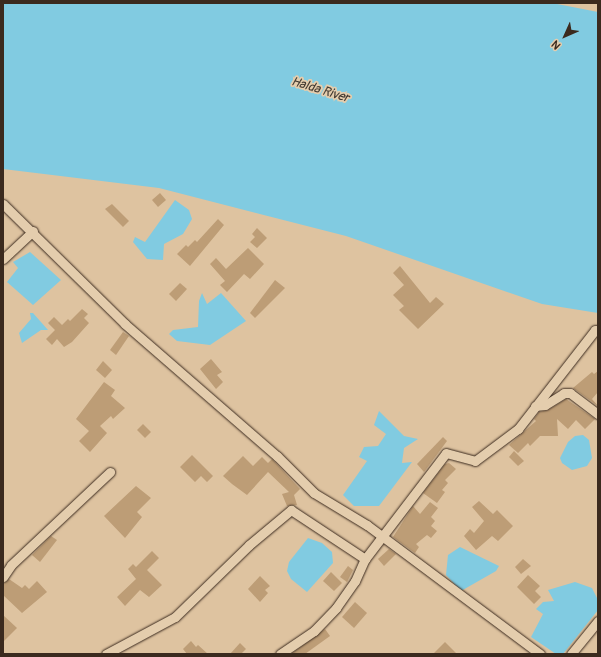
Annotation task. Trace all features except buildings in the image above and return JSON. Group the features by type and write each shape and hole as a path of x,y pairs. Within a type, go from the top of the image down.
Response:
{"street":[{"path":"3,204 33,232 124,324 277,456 314,493 383,538 540,654"},
{"path":"3,259 33,232"},
{"path":"280,654 314,631 336,608 355,581 365,559 383,538 446,453 475,461 518,429 595,330 598,330"},
{"path":"535,406 545,405 564,393 570,393 598,414"},
{"path":"3,577 11,565 110,472"},
{"path":"106,654 175,617 249,545 291,510 365,559"},
{"path":"571,654 598,621"}],"water":[{"name":"Halda River","path":"3,3 552,3 598,12 598,313 542,304 346,236 159,188 3,169"},
{"path":"175,200 189,210 192,219 183,234 164,244 163,260 147,259 133,242 135,237 145,242"},
{"path":"30,252 61,280 33,305 7,282 18,268 13,262"},
{"path":"202,293 207,304 221,293 246,321 210,345 177,341 169,334 173,330 198,327 199,301"},
{"path":"30,313 33,313 48,330 41,330 22,343 19,333 31,319"},
{"path":"379,411 404,436 418,439 404,448 402,463 412,462 379,506 354,506 343,495 367,461 359,457 364,447 378,446 386,434 374,425"},
{"path":"583,435 589,440 592,458 587,466 572,470 562,463 560,458 568,442 575,436"},
{"path":"308,538 322,543 332,552 333,563 307,592 291,579 287,571 289,562"},
{"path":"460,547 499,566 496,571 461,591 446,575 448,555"},
{"path":"575,582 592,588 598,600 598,610 563,654 556,654 531,637 543,614 536,609 543,602 554,601 548,590"}]}
